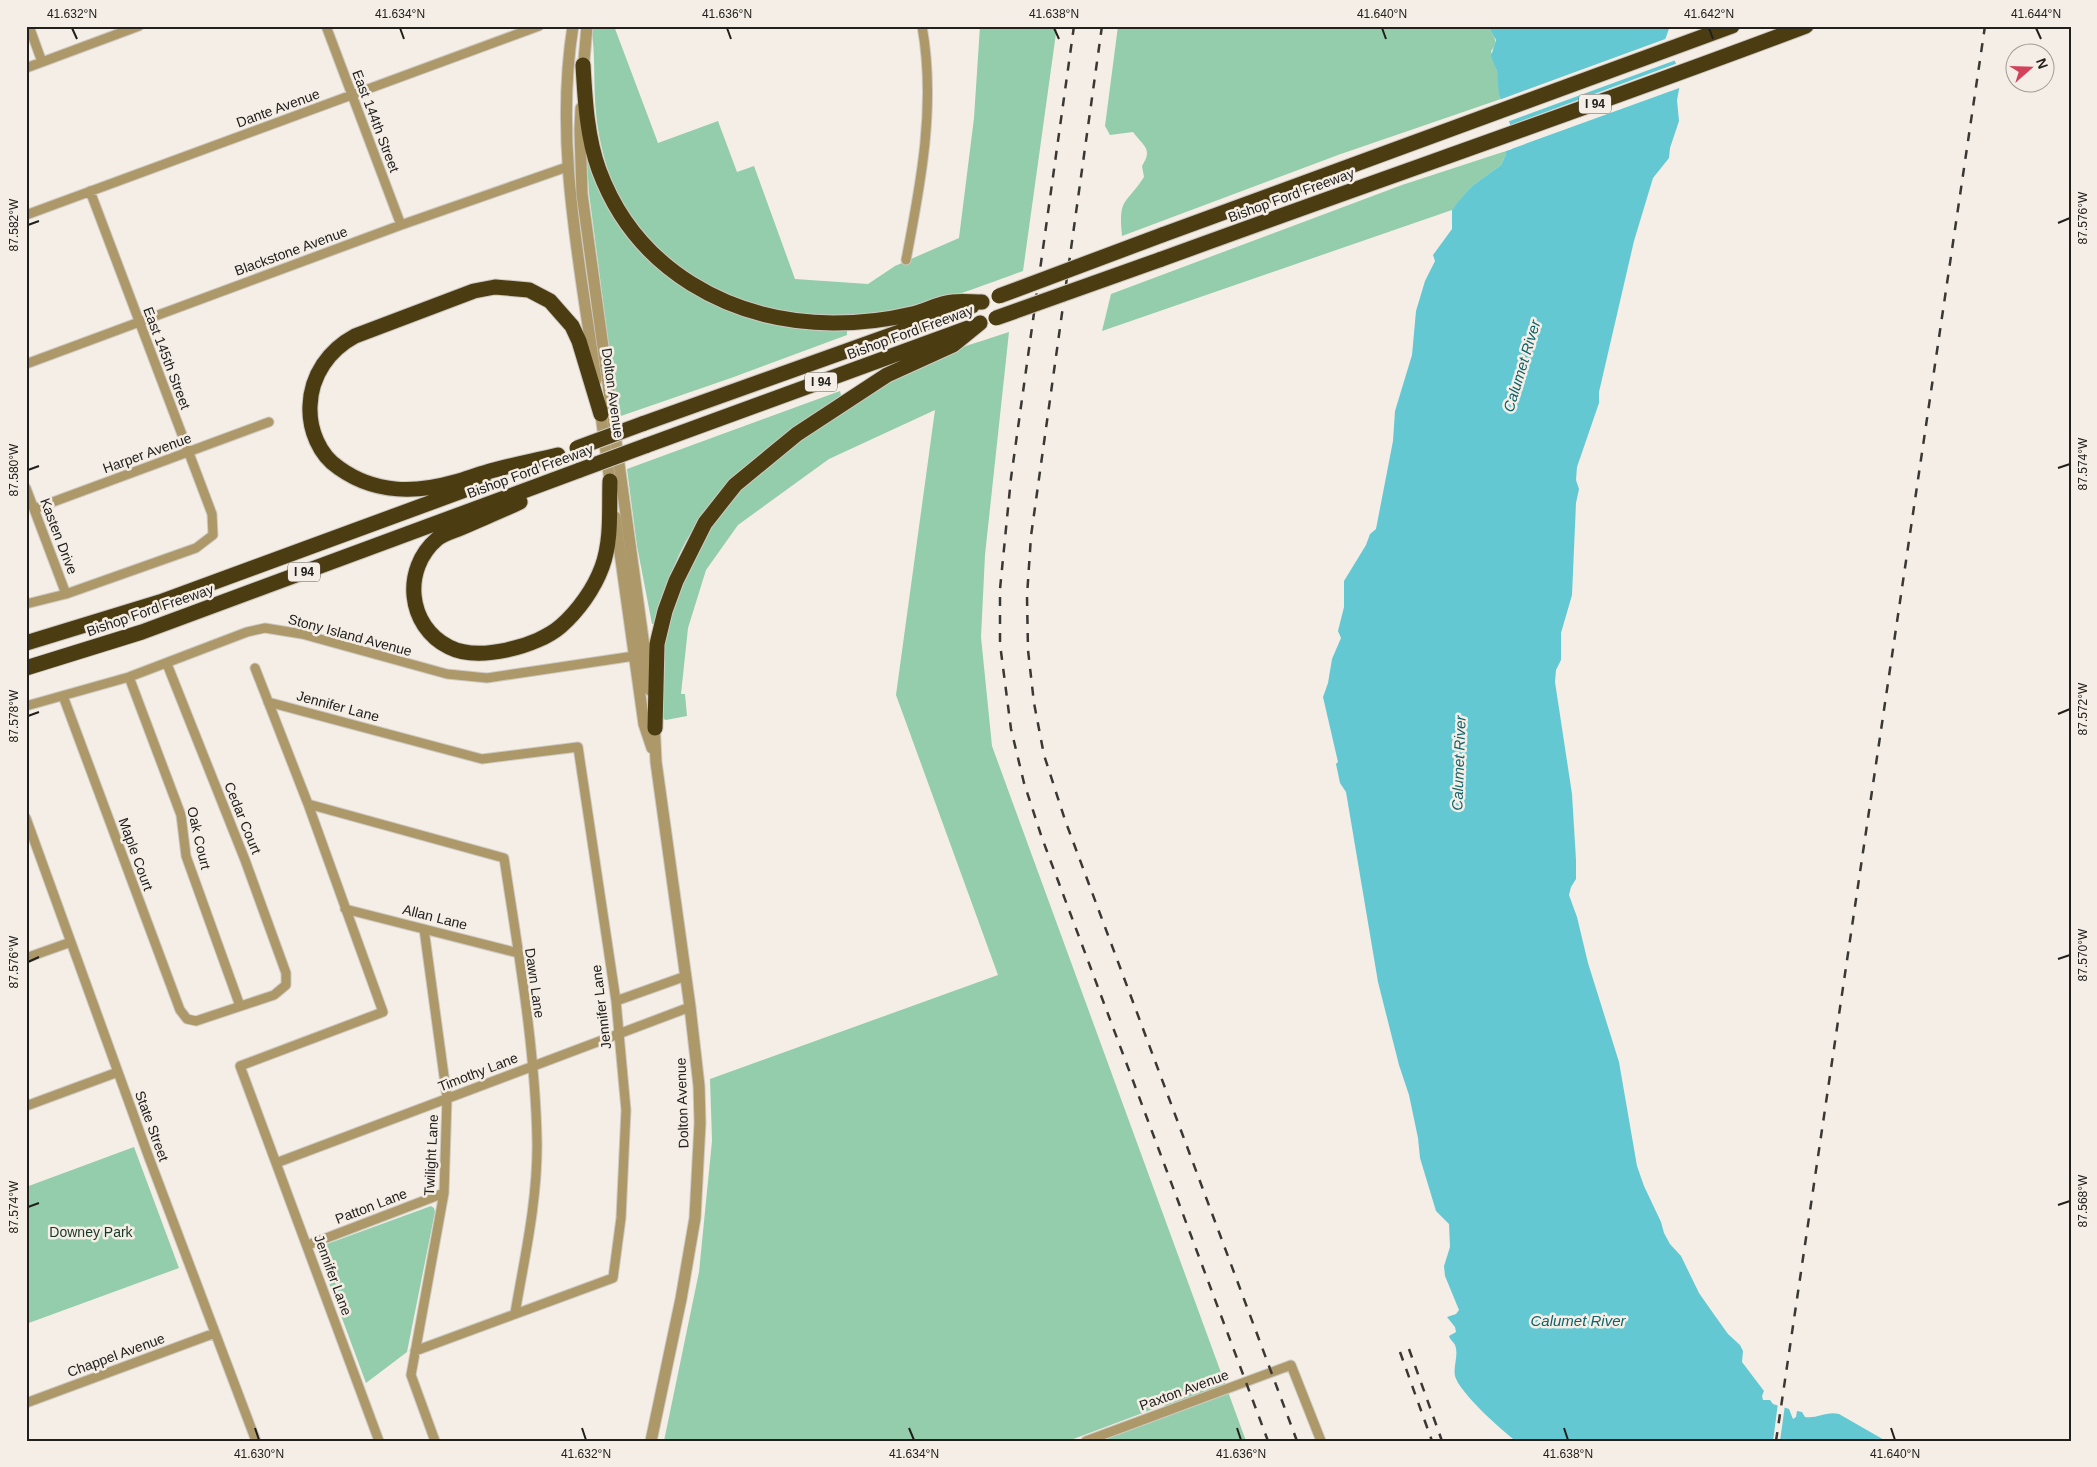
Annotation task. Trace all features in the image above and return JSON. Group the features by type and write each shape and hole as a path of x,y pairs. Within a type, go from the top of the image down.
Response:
{"highway":[{"name":"Bishop Ford Freeway","path":"26,643 160,602 642,424 1000,296 1732,26"},
{"name":"Bishop Ford Freeway","path":"26,668 142,632 980,323 1350,190 1438,161 1806,26"},
{"path":"583,65 585,103 592,143 599,169 611,196 630,228 651,251 671,271 702,291 758,314 794,321 833,323 894,318 914,314 951,302 982,302"},
{"path":"558,456 486,472 454,483 430,488 400,490 374,487 352,478 333,464 320,450 310,414 310,395 319,369 344,342 355,336 474,292 495,287 515,287 529,290 550,301 572,326 579,341 601,414"},
{"path":"655,728 657,644 665,611 676,581 705,523 735,485 797,434 887,375 953,345 980,323"},
{"path":"565,475 536,494 438,538 423,554 414,574 413,599 420,619 434,637 449,647 469,654 503,651 533,642 560,627 584,601 602,568 609,540 610,481"}],"street":[{"path":"29,26 42,62"},
{"path":"26,68 139,26"},
{"name":"East 144th Street","path":"326,26 401,225"},
{"name":"Dante Avenue","path":"26,215 539,26"},
{"name":"Dolton Avenue","path":"573,26 566,98 567,167 610,481 640,655 655,728 656,762 686,976 698,1086 700,1123 696,1211 681,1299 651,1441"},
{"name":"Dolton Avenue","path":"587,26 580,130 582,194 640,655 644,724 656,762"},
{"path":"906,260 922,171 925,140 926,66 922,26"},
{"name":"Blackstone Avenue","path":"26,364 401,225 567,167"},
{"name":"East 145th Street","path":"66,594 196,548 213,535 212,514 90,192"},
{"name":"Harper Avenue","path":"34,509 269,422"},
{"name":"Kasten Drive","path":"26,488 66,594"},
{"path":"26,604 66,594"},
{"name":"Stony Island Avenue","path":"26,706 167,664 247,632 265,628 322,639 447,674 487,678 640,655"},
{"name":"Cedar Court","path":"167,664 245,860 286,973 286,985 274,995 240,1006"},
{"name":"Jennifer Lane","path":"255,668 308,804 383,1012 240,1066 308,1245 379,1441"},
{"name":"Oak Court","path":"129,676 180,815 186,856 240,1006"},
{"name":"Maple Court","path":"63,696 180,1010 187,1019 196,1020 240,1006"},
{"name":"Jennifer Lane","path":"268,702 482,759 578,748 616,1001 626,1110 621,1218 613,1278 415,1351"},
{"name":"Dawn Lane","path":"308,804 504,858 533,1066 537,1142 531,1221 515,1313"},
{"name":"State Street","path":"26,818 118,1072 256,1441"},
{"name":"Allan Lane","path":"345,909 518,952"},
{"name":"Twilight Lane","path":"415,1351 444,1193 448,1098 424,929"},
{"path":"26,958 71,942"},
{"path":"616,1001 686,976"},
{"name":"Timothy Lane","path":"276,1163 619,1032 690,1007"},
{"path":"26,1106 118,1072"},
{"name":"Patton Lane","path":"308,1245 444,1193"},
{"name":"Chappel Avenue","path":"26,1403 215,1333"},
{"path":"415,1351 411,1375 435,1441"},
{"name":"Paxton Avenue","path":"1086,1441 1291,1364 1321,1441"}],"green space":[{"path":"591,26 614,26 658,143 718,121 737,172 754,166 795,279 868,284 895,266 959,238 974,118 980,26 1057,26 1023,271 933,302 914,307 856,315 834,316 790,313 747,304 707,289 682,272 652,243 631,216 614,186 599,137"},
{"path":"1118,26 1488,26 1495,39 1495,45 1491,51 1497,71 1501,99 1338,155 1122,236 1122,208 1144,177 1142,166 1147,151 1133,132 1110,135 1105,126"},
{"path":"586,148 631,239 665,274 706,300 747,316 847,329 847,335 618,417 589,193"},
{"path":"1506,151 1501,165 1472,186 1452,210 1102,331 1111,294 1402,185"},
{"path":"1009,332 985,555 981,637 992,746 1246,1441 1097,1441 1168,1414 1164,1405 1068,1441 664,1441 699,1272 712,1141 710,1079 998,975 896,695 935,410 829,459 738,525 706,570 688,628 681,694 685,694 687,716 666,720 661,718 660,708 663,707 664,641 673,606 689,567 708,531 729,503 755,476 786,449 854,402 923,364 955,350"},
{"path":"840,391 841,395 779,440 741,473 707,510 692,531 680,553 666,588 656,624 652,624 637,546 627,469"},
{"name":"Downey Park","path":"134,1147 179,1268 26,1324 26,1187"},
{"path":"431,1206 435,1212 407,1352 366,1383 316,1248"}],"water":[{"name":"Calumet River","path":"1488,26 1670,26 1665,40 1680,72 1681,79 1677,100 1679,121 1670,148 1669,158 1653,178 1634,241 1599,392 1599,403 1577,467 1576,480 1579,489 1576,503 1572,595 1561,633 1561,660 1556,670 1555,682 1572,794 1576,879 1569,895 1619,1062 1637,1166 1670,1244 1681,1256 1699,1293 1728,1334 1740,1345 1743,1351 1742,1362 1764,1391 1763,1400 1770,1400 1773,1404 1789,1409 1793,1419 1796,1417 1797,1411 1802,1412 1805,1417 1830,1413 1839,1414 1886,1441 1516,1441 1472,1401 1455,1376 1456,1349 1449,1336 1456,1332 1455,1327 1447,1317 1456,1314 1459,1310 1445,1276 1444,1266 1450,1247 1449,1224 1436,1211 1420,1158 1409,1095 1399,1065 1378,982 1346,792 1340,783 1336,764 1338,762 1323,697 1328,683 1332,659 1341,638 1338,631 1344,607 1344,581 1366,545 1370,534 1376,529 1393,441 1395,411 1412,355 1416,311 1425,281 1435,261 1433,255 1452,229 1452,210 1472,186 1501,165 1506,151 1512,149 1511,127 1499,94 1497,71 1491,56 1496,40"}],"pier":[{"path":"1668,38 1676,60 1507,122 1499,100"},
{"path":"1678,63 1682,71 1682,87 1503,152 1504,149 1510,147 1511,143 1508,126"},
{"path":"1778,1403 1785,1405 1780,1441 1773,1441"}],"railway":[{"path":"1074,26 1011,478 1000,589 1000,644 1011,729 1024,783 1042,838 1268,1441"},
{"path":"1102,26 1031,536 1027,596 1028,650 1034,703 1044,755 1065,820 1297,1441"},
{"path":"1776,1441 1985,26"},
{"path":"1409,1349 1442,1441"},
{"path":"1400,1352 1432,1441"}]}
